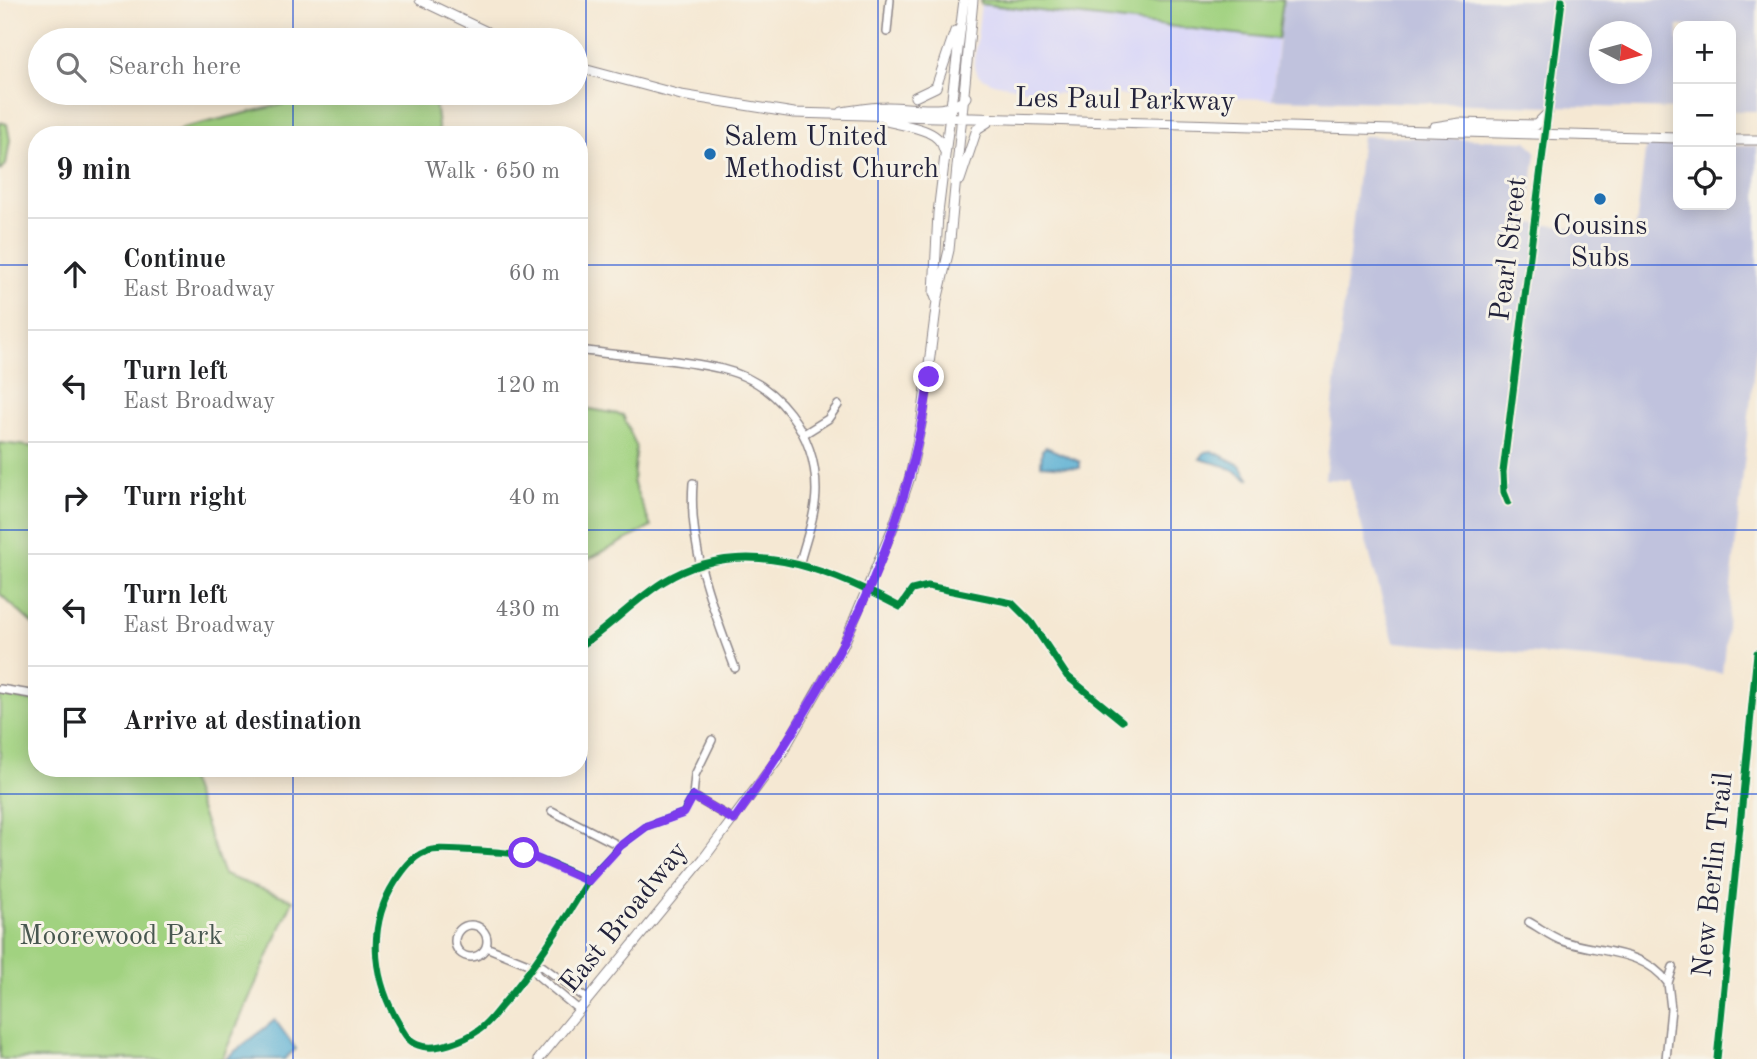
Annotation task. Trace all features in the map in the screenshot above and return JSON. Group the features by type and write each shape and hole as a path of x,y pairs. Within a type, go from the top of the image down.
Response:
{"main road":[{"path":"419,0 478,28"},
{"name":"East Broadway","path":"539,1059 734,820 812,705 843,646 897,519 913,465 926,402 937,301 949,250 966,97 973,0"},
{"path":"915,97 932,90 939,82 963,5"},
{"name":"East Broadway","path":"937,301 934,293 935,246 963,5"},
{"name":"Les Paul Parkway","path":"588,71 626,83 727,104 828,115 1673,138"},
{"path":"828,115 869,108 962,103 966,97"},
{"path":"1408,131 1460,123 1536,125 1548,113"},
{"path":"870,117 934,135 944,146 945,156"},
{"path":"955,195 977,129 994,120"},
{"path":"1736,140 1757,140"}],"street":[{"path":"887,32 890,0"},
{"name":"Pearl Street","path":"1508,502 1503,492 1503,472 1562,0"},
{"path":"588,351 709,366 739,374 776,397 804,434 813,461 816,491 800,562"},
{"path":"804,434 828,419 838,405"},
{"path":"693,483 691,527 735,668"},
{"path":"588,640 665,580 701,565 748,557 800,562 867,589 900,607 912,590 928,586 1012,603 1031,622 1067,676 1122,722"},
{"path":"0,689 28,694"},
{"path":"712,740 695,775 693,796 734,820"},
{"name":"East Broadway","path":"588,881 524,853 439,849 424,852 411,861 381,906 376,948 380,983 401,1029 418,1045 442,1045 481,1029 533,967 588,881 620,846 656,821 684,813 693,796"},
{"path":"552,811 620,846"},
{"path":"1529,922 1562,941 1613,951 1644,963 1668,983"},
{"path":"464,927 478,927 486,936 486,947 478,956 463,955 457,948 457,935 464,927"},
{"path":"486,947 533,967 542,966 587,999"},
{"path":"533,967 537,975 579,1010"},
{"path":"1666,1059 1671,1009 1668,983 1673,967"}],"shaded area":[{"path":"1283,0 1757,0 1757,111 1736,111 1736,21 1673,21 1673,109 1272,99"},
{"path":"981,4 1278,39 1272,99 1046,93 993,83 978,75 974,64"},
{"path":"1362,136 1527,141 1536,152 1528,223 1635,234 1646,144 1673,145 1673,210 1736,210 1736,146 1757,146 1757,340 1722,673 1586,658 1394,642 1349,480 1325,479"}],"green space":[{"path":"981,0 1283,0 1278,39 981,4"},
{"path":"280,105 435,105 438,126 191,126"},
{"path":"0,122 7,124 10,140 6,165 0,170"},
{"path":"588,409 623,415 636,446 633,482 651,527 588,559"},
{"path":"0,443 28,446 28,620 0,594"},
{"name":"Moorewood Park","path":"0,695 28,700 28,777 188,777 224,875 293,900 222,1059 0,1059"}],"water":[{"path":"1046,447 1080,462 1080,468 1041,465 1042,450"},
{"path":"1212,451 1240,465 1250,480 1225,466 1200,459 1205,452"},
{"path":"275,1020 296,1049 284,1059 225,1059"}],"cycle path":[{"path":"1508,502 1504,492 1503,472 1562,0"},
{"path":"588,641 652,589 693,567 723,560 753,558 784,562 843,580 900,607 912,590 928,586 1012,603 1031,622 1067,676 1122,721"},
{"name":"New Berlin Trail","path":"1717,1059 1757,653"},
{"path":"588,881 554,865 527,856 439,849 420,854 398,877 386,898 377,932 376,949 382,983 387,1000 407,1037 425,1047 441,1046 466,1038 483,1027 539,957 561,925 571,909 581,892 591,876 620,846 647,826 683,813 693,796"}],"place":[{"name":"Salem United Methodist Church","path":"710,154"},
{"name":"Cousins Subs","path":"1600,199"}],"route":[{"path":"524,853 555,864 588,881 620,846 647,826 660,819 684,813 693,796 734,820 806,714 847,638 899,512 913,465 929,377"}]}
